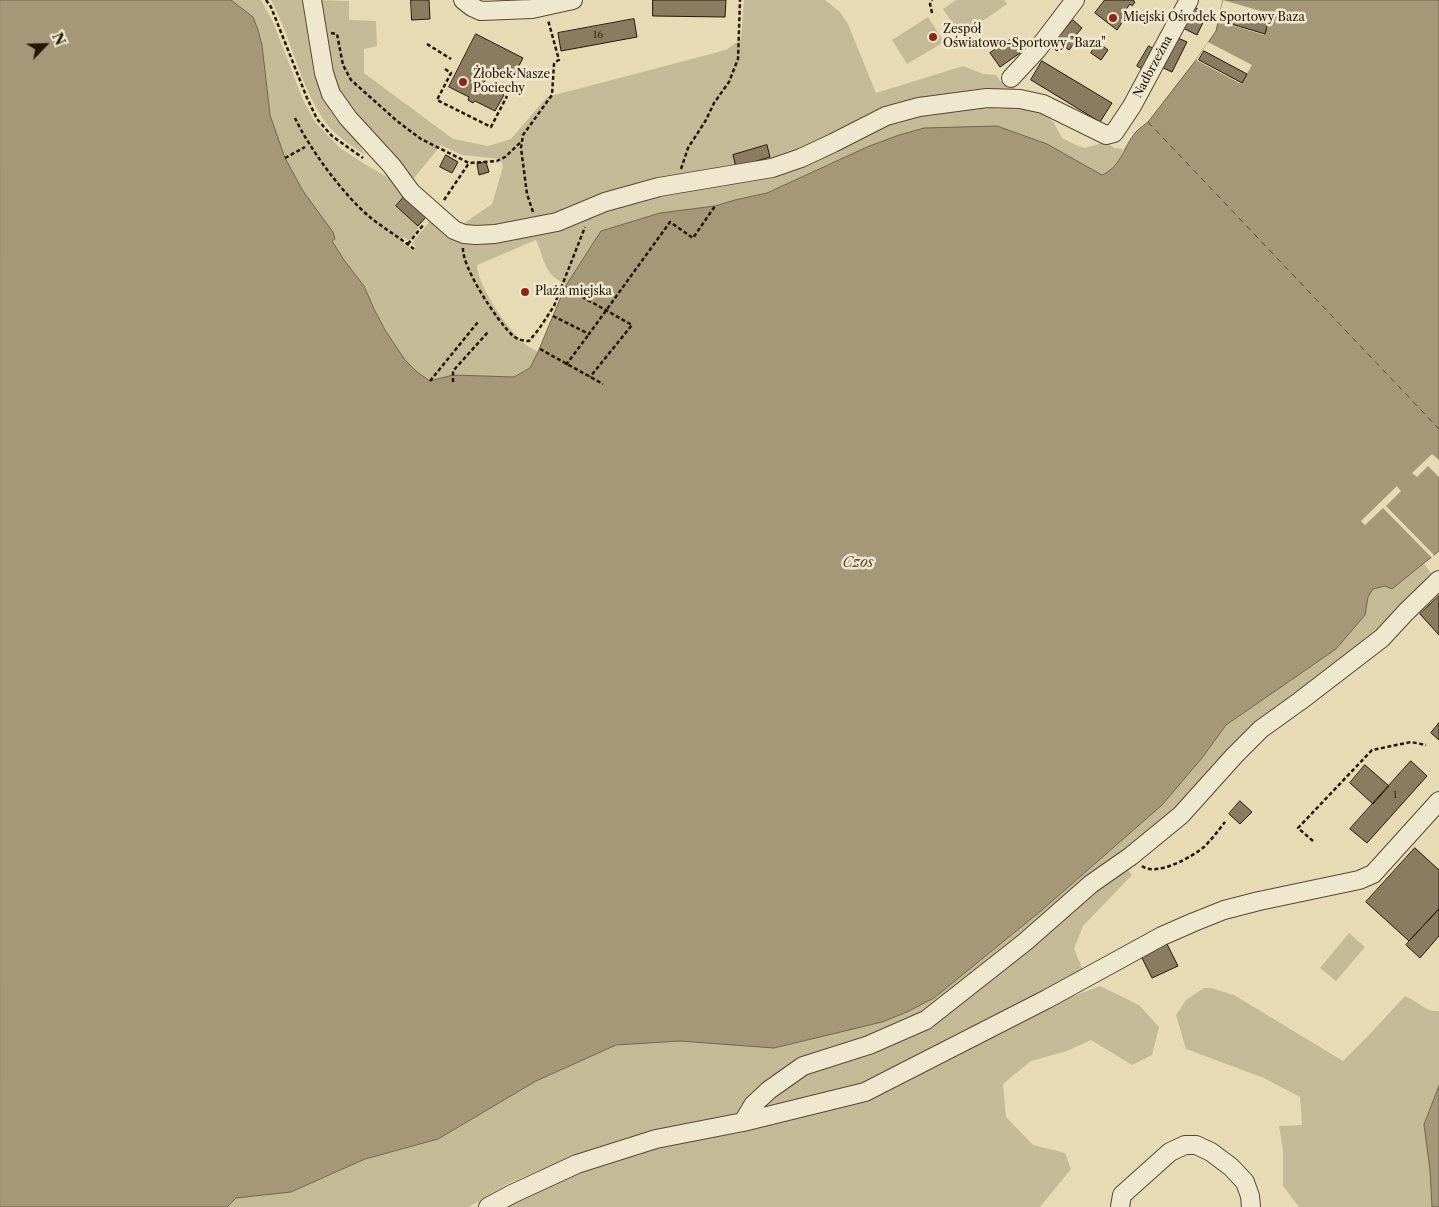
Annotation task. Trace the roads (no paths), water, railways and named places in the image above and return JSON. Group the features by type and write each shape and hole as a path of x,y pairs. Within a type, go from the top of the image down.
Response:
{"street":[{"name":"Nadbrzeżna","path":"312,0 324,73 330,94 348,118 392,166 412,192 454,230 464,234 476,235 495,234 557,222 594,206 659,188 772,168 801,158 886,116 918,107 987,98 1020,99 1043,104 1106,135 1114,132 1122,122 1189,0"},
{"path":"463,0 472,8 481,10 544,7 573,0"},
{"path":"1011,78 1037,50 1075,0"},
{"path":"743,1122 753,1106 769,1090 804,1066 869,1046 926,1020 1025,942 1091,884 1131,856 1181,815 1261,729 1382,638 1439,580"},
{"path":"488,1207 577,1164 656,1139 743,1122 865,1092 1162,936 1224,910 1359,880 1373,874 1439,800"},
{"path":"1120,1207 1122,1195 1170,1152 1184,1145 1196,1145 1211,1152 1225,1162 1245,1182 1250,1196 1251,1207"}],"water":[{"name":"Czos","path":"0,0 231,0 253,17 262,45 270,115 285,158 303,191 333,232 335,239 332,241 364,286 385,330 405,360 430,381 453,375 514,377 530,368 565,287 601,231 660,213 715,206 767,193 867,147 924,128 997,126 1047,144 1102,175 1109,171 1119,160 1129,141 1148,122 1196,60 1216,31 1223,0 1439,0 1439,551 1392,589 1385,586 1373,589 1368,597 1365,615 1336,649 1226,725 1202,758 1162,805 1042,910 934,998 907,1012 882,1022 774,1048 680,1041 616,1045 536,1081 438,1139 365,1159 291,1192 236,1198 227,1207 0,1207"},
{"path":"1439,1086 1439,1207 1432,1207 1430,1170 1424,1125"}],"place":[{"name":"Miejski Ośrodek Sportowy Baza","path":"1113,18"},
{"name":"Zespół Oświatowo-Sportowy \"Baza\"","path":"933,37"},
{"name":"Żłobek Nasze Pociechy","path":"463,82"},
{"name":"Plaża miejska","path":"525,292"}]}
